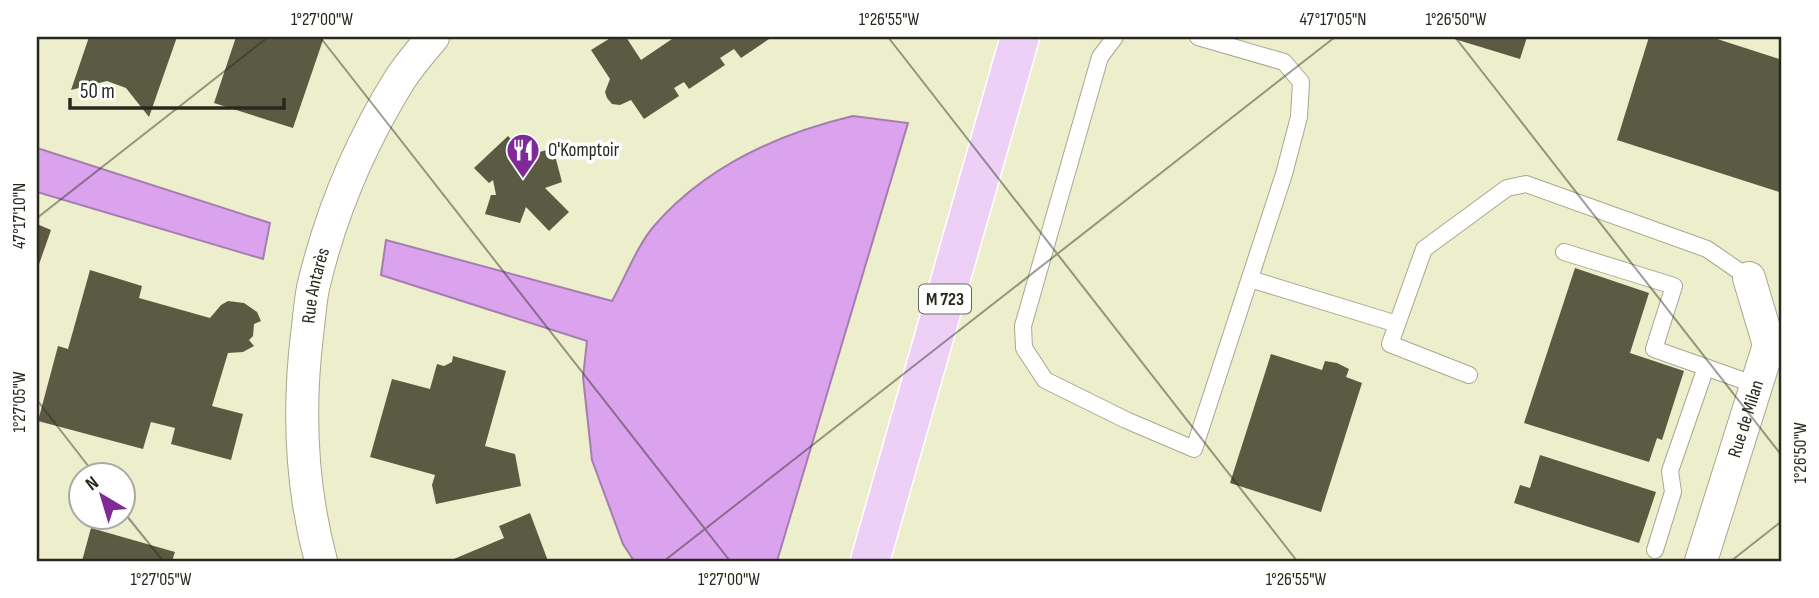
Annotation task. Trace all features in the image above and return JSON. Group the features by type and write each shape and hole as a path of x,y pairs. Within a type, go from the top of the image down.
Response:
{"main road":[{"name":"M 723","path":"870,561 1020,37"}],"street":[{"name":"Rue Antarès","path":"321,561 306,491 301,429 304,362 313,290 334,217 367,138 401,77 433,37"},
{"name":"Rue de Milan","path":"1701,561 1769,345 1749,278"}],"lane":[{"path":"1115,37 1100,57 1023,326 1024,348 1045,380 1126,420 1194,449 1284,174 1298,117 1301,82 1284,62 1198,37"},
{"path":"1469,375 1390,344 1424,249 1507,188 1526,184 1707,249 1749,278"},
{"path":"1564,252 1674,286 1654,349 1756,385"},
{"path":"1250,279 1397,324"},
{"path":"1655,550 1673,492 1670,471 1706,367"}],"shaded area":[{"path":"37,37 1782,37 1782,561 37,561"},
{"path":"853,116 908,123 777,561 634,561 623,544 592,460 583,377 587,341 381,275 386,240 612,301 648,234 674,205 696,186 744,155 770,143 797,132"},
{"path":"37,148 270,223 263,259 37,192"}],"building":[{"path":"89,37 177,37 149,117 126,88 107,81 71,90"},
{"path":"236,37 324,37 293,128 214,103"},
{"path":"612,37 626,37 641,60 672,39 671,37 772,37 741,58 734,49 720,58 725,65 689,89 684,82 674,88 679,96 644,119 631,100 620,105 612,104 607,98 605,92 610,79 591,50"},
{"path":"1448,37 1527,37 1520,59"},
{"path":"1649,37 1711,37 1782,60 1782,193 1617,140"},
{"path":"508,136 523,151 533,154 553,148 562,182 545,188 569,212 549,231 526,207 520,223 485,214 491,195 496,195 493,180 489,183 474,168"},
{"path":"37,224 51,230 37,270"},
{"path":"1575,268 1649,293 1630,353 1684,371 1662,440 1657,438 1649,462 1524,423"},
{"path":"90,270 142,286 139,298 210,318 228,301 244,303 257,312 261,321 254,324 253,336 249,340 254,346 243,352 228,353 212,406 243,414 231,460 171,444 175,428 151,422 143,449 38,421 58,346 68,349"},
{"path":"1271,354 1322,370 1325,361 1337,363 1349,369 1346,377 1362,383 1321,512 1230,483"},
{"path":"453,356 506,371 485,446 515,454 521,486 436,504 432,485 435,475 370,457 392,379 430,389 437,364 444,366 452,362"},
{"path":"1540,455 1656,492 1639,543 1514,503 1520,485 1530,488"},
{"path":"530,513 548,561 449,561 504,538 499,526"},
{"path":"90,532 105,532 175,552 172,561 82,561"}],"place":[{"name":"O'Komptoir","path":"523,180"}]}
